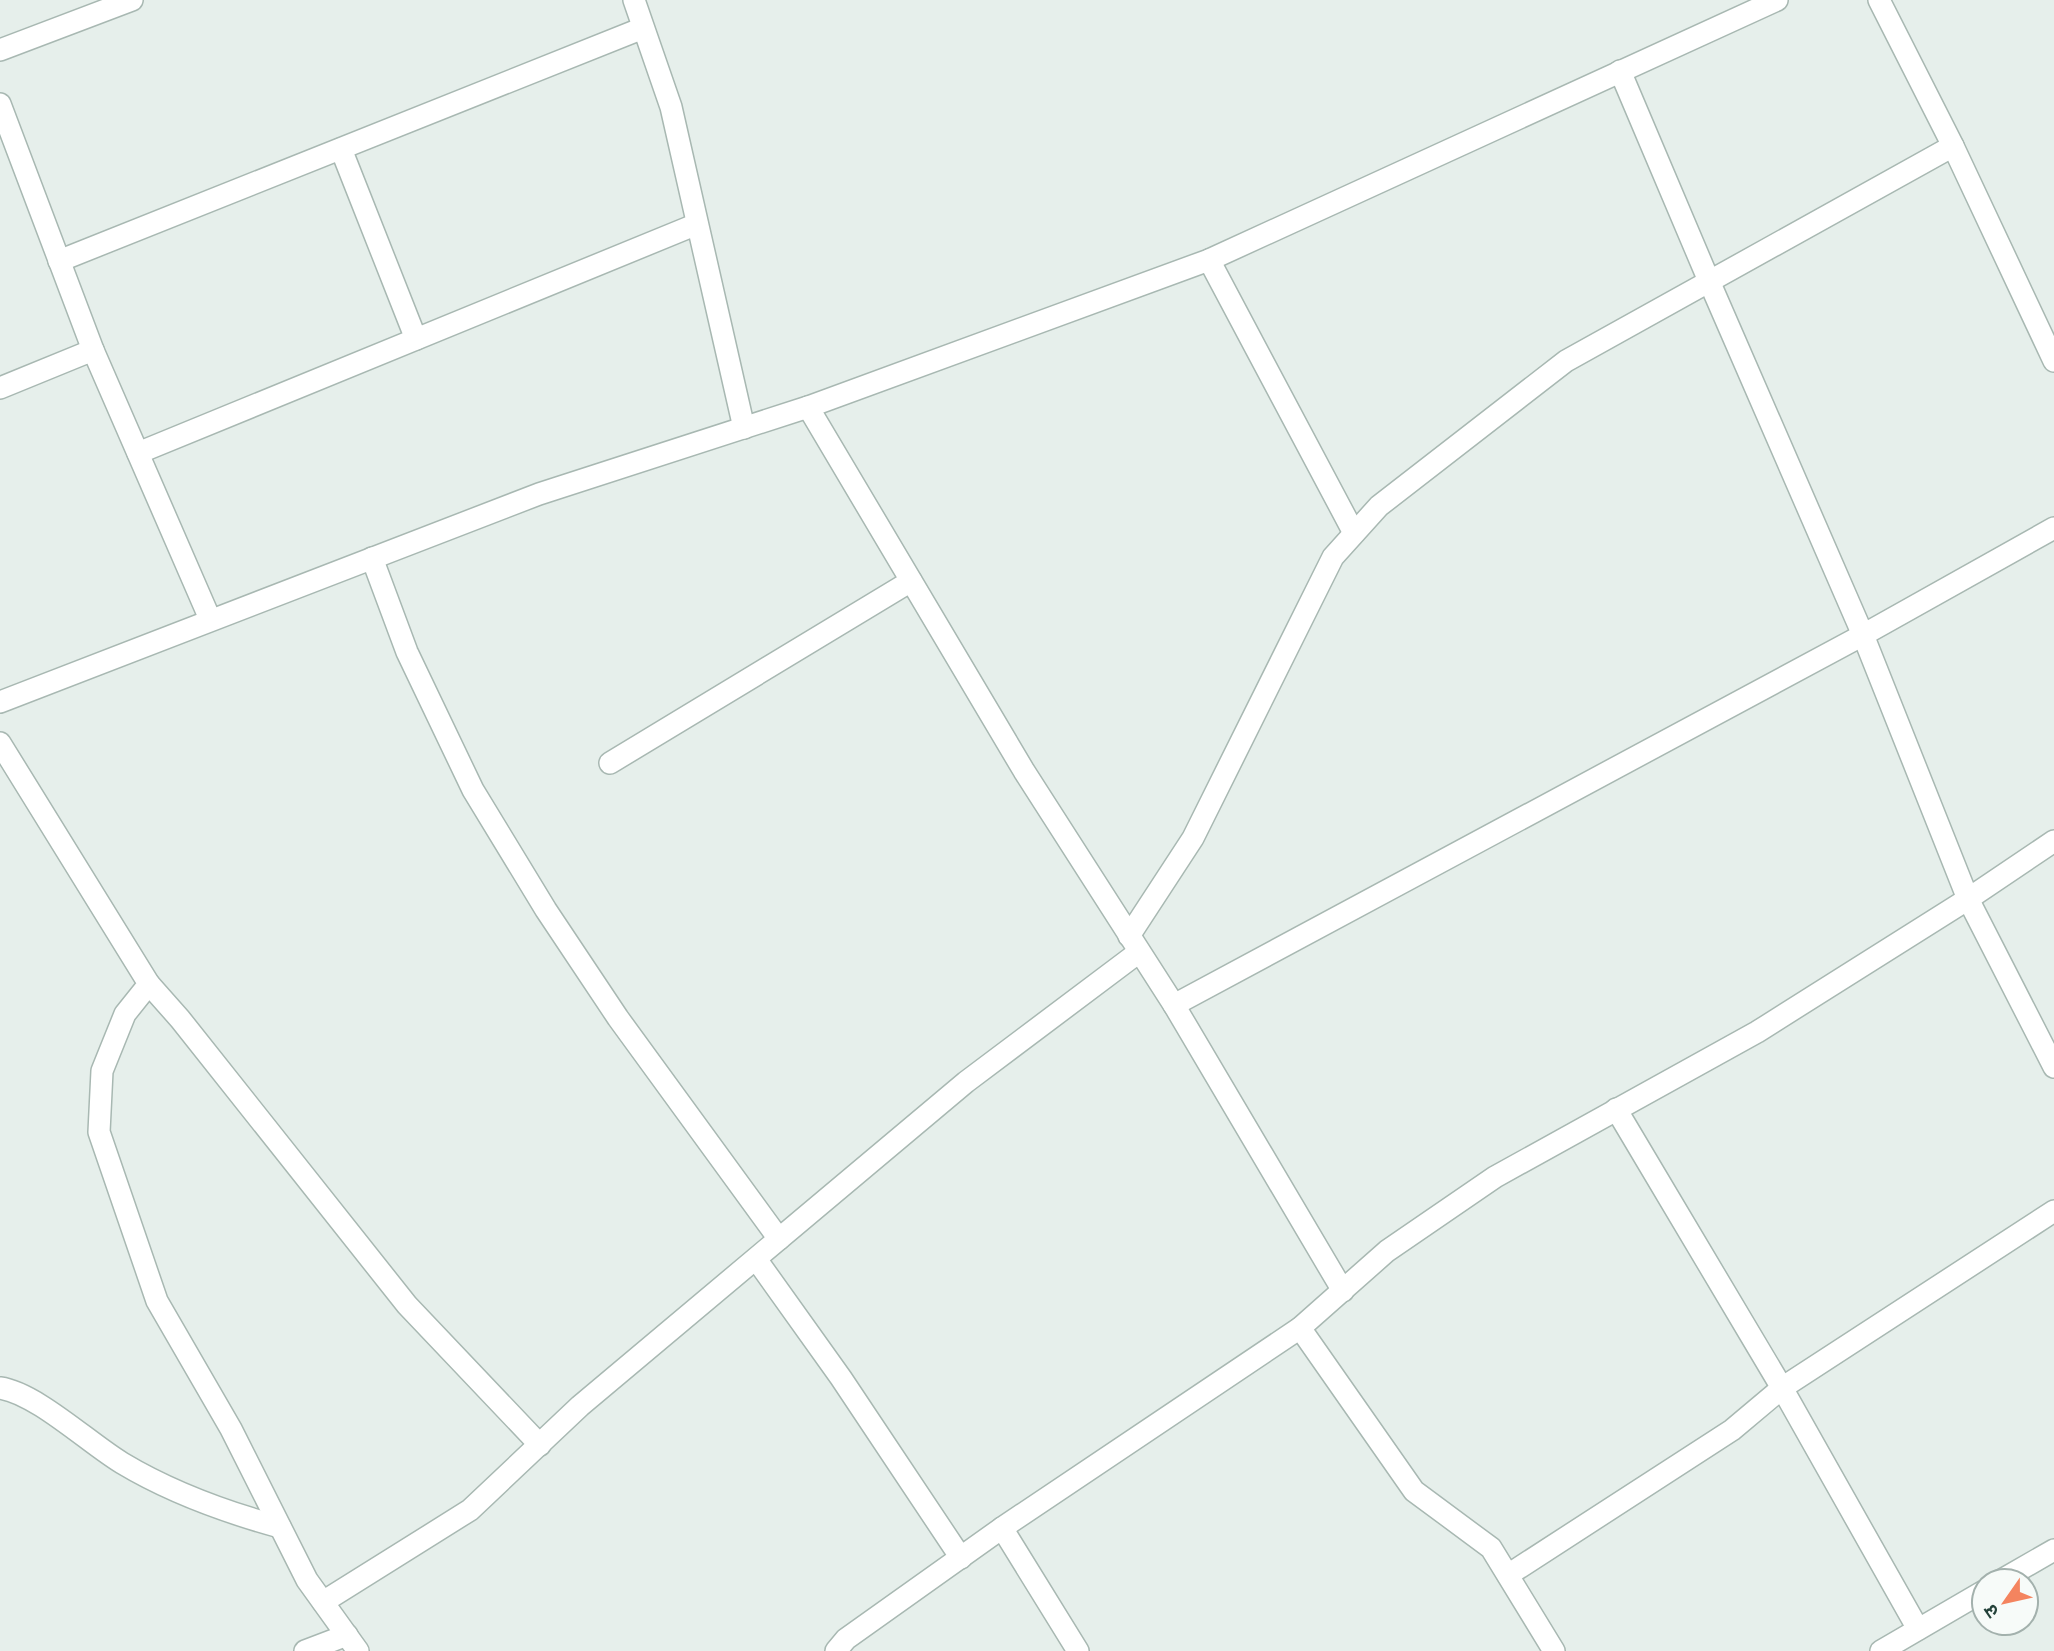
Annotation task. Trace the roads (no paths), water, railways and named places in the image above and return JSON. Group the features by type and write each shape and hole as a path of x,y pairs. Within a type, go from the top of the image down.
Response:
{"street":[{"path":"0,50 132,0"},
{"path":"634,0 671,107 744,428"},
{"path":"0,702 539,494 808,407 1209,260 1777,0"},
{"path":"1879,0 1953,146 2054,361"},
{"path":"60,261 643,28"},
{"path":"1620,71 1863,635 1968,899 2054,1067"},
{"path":"0,104 93,350 210,619"},
{"path":"323,1602 470,1510 580,1406 1134,944 1193,838 1333,557 1379,506 1566,361 1953,146"},
{"path":"341,149 416,339"},
{"path":"138,453 697,224"},
{"path":"1209,260 1354,533"},
{"path":"0,388 93,350"},
{"path":"808,407 1024,771 1174,1005 1343,1291"},
{"path":"1174,1005 1863,635 2054,528"},
{"path":"372,558 407,652 473,790 546,910 618,1018 779,1239"},
{"path":"610,763 911,581"},
{"path":"0,743 149,984 180,1019 407,1305 540,1445"},
{"path":"836,1651 846,1639 1002,1528 1300,1328 1387,1251 1494,1177 1757,1031 1968,899 2054,841"},
{"path":"149,984 125,1014 102,1071 99,1132 157,1301 231,1429 307,1580 353,1643 305,1651"},
{"path":"1616,1109 1782,1388 1918,1629"},
{"path":"1508,1575 1732,1430 1782,1388 2054,1211"},
{"path":"756,1259 841,1378 961,1558"},
{"path":"1300,1328 1414,1491 1491,1548 1554,1651"},
{"path":"0,1388 25,1398 66,1423 121,1463 176,1492 228,1513 280,1527"},
{"path":"1002,1528 1078,1651"},
{"path":"2024,1567 2054,1550"},
{"path":"1881,1651 1970,1599"}]}
